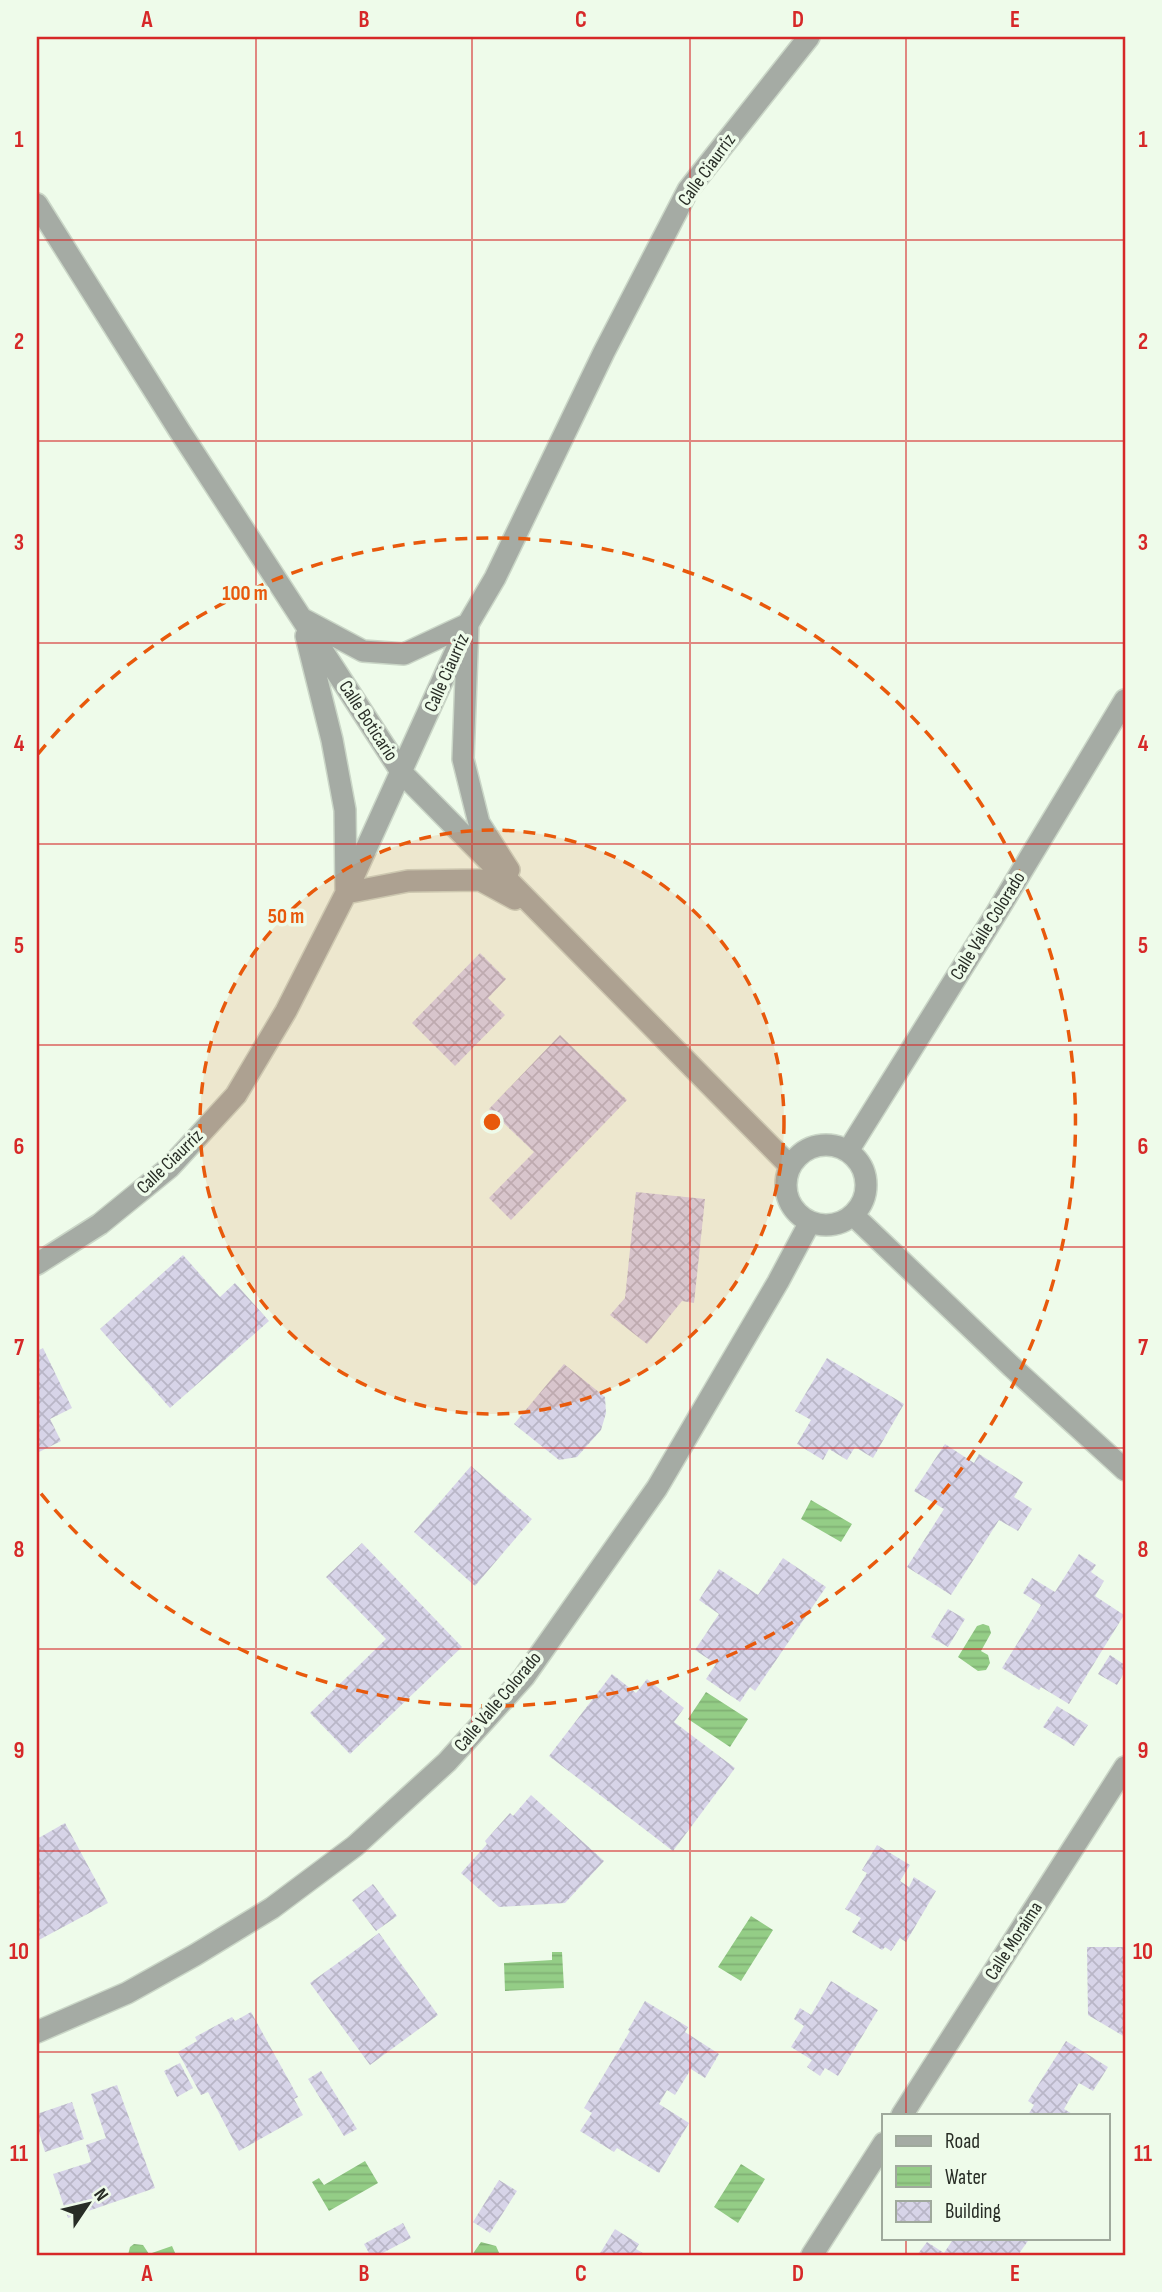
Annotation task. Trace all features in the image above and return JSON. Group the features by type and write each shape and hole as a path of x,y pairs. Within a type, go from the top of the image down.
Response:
{"street":[{"name":"Calle Ciaurriz","path":"37,1264 100,1224 170,1167 236,1096 286,1011 346,893 468,624 495,578 604,352 688,190 809,37"},
{"name":"Calle Boticario","path":"37,204 402,773 790,1166"},
{"path":"302,618 363,651 404,654 468,624 463,759 479,823 535,910"},
{"path":"302,618 332,740 345,810 346,893 408,881 480,880 535,910"},
{"name":"Calle Valle Colorado","path":"848,1151 998,912 1125,700"},
{"path":"822,1144 835,1145 848,1151 857,1159 866,1182 860,1206 852,1215 832,1224 810,1222 791,1204 786,1192 790,1166 798,1155 822,1144"},
{"path":"852,1215 1125,1470"},
{"name":"Calle Valle Colorado","path":"37,2032 128,1993 272,1909 355,1846 447,1762 524,1677 656,1488 778,1282 810,1222"},
{"name":"Calle Moraima","path":"903,2114 1125,1766"},
{"path":"812,2255 882,2146"}],"water":[{"path":"811,1500 852,1524 841,1542 801,1519"},
{"path":"977,1626 989,1626 991,1633 981,1651 988,1655 990,1663 986,1670 978,1671 958,1657"},
{"path":"706,1692 748,1719 730,1747 688,1719"},
{"path":"751,1916 773,1930 741,1981 718,1967"},
{"path":"552,1952 562,1952 564,1988 505,1991 504,1963 552,1960"},
{"path":"365,2161 378,2183 329,2211 312,2182 319,2178 324,2185"},
{"path":"741,2164 765,2179 738,2223 714,2207"},
{"path":"481,2242 496,2246 500,2255 472,2255"},
{"path":"134,2244 143,2245 149,2254 172,2246 176,2255 128,2255"}],"building":[{"path":"480,953 506,979 488,998 505,1015 455,1066 412,1023"},
{"path":"560,1035 627,1100 511,1220 489,1198 534,1152 489,1109"},
{"path":"636,1192 705,1199 694,1303 682,1301 647,1344 610,1315 625,1298"},
{"path":"183,1255 220,1297 235,1283 269,1321 170,1408 100,1329"},
{"path":"43,1348 72,1408 50,1419 61,1441 37,1453 37,1351"},
{"path":"827,1358 904,1404 873,1458 855,1447 847,1460 829,1449 823,1460 797,1444 811,1420 795,1411"},
{"path":"564,1364 605,1397 606,1413 601,1430 577,1457 559,1460 514,1424"},
{"path":"945,1444 974,1463 979,1454 1023,1482 1014,1497 1032,1509 1018,1531 999,1520 951,1595 907,1567 944,1509 914,1491"},
{"path":"471,1466 532,1519 475,1586 414,1532"},
{"path":"362,1543 462,1647 350,1754 310,1713 386,1639 326,1577"},
{"path":"1079,1554 1096,1565 1091,1572 1104,1581 1095,1596 1124,1615 1069,1704 1002,1668 1041,1605 1023,1593 1032,1578 1055,1592"},
{"path":"783,1558 826,1587 755,1691 750,1687 740,1702 706,1679 716,1664 695,1650 719,1614 699,1600 719,1569 758,1595"},
{"path":"948,1609 965,1619 948,1647 931,1637"},
{"path":"1110,1655 1125,1665 1125,1671 1117,1685 1098,1674"},
{"path":"612,1674 636,1693 647,1679 684,1708 674,1722 735,1768 673,1851 549,1756"},
{"path":"1057,1706 1088,1725 1074,1746 1043,1727"},
{"path":"531,1795 604,1861 565,1903 499,1907 461,1873 510,1813 513,1816"},
{"path":"65,1823 108,1903 37,1941 37,1839"},
{"path":"877,1845 910,1865 900,1881 909,1887 914,1877 936,1891 906,1942 900,1938 891,1951 885,1947 882,1950 852,1932 861,1918 845,1909 867,1873 862,1870"},
{"path":"373,1884 397,1916 376,1931 352,1900"},
{"path":"379,1933 438,2015 370,2065 310,1983"},
{"path":"1087,1947 1125,1947 1125,2037 1088,2015"},
{"path":"831,1981 878,2010 838,2076 825,2068 820,2076 807,2067 812,2060 791,2047 804,2026 794,2019 800,2008 811,2015"},
{"path":"645,2001 688,2027 685,2032 719,2054 705,2078 691,2069 675,2095 667,2090 659,2104 689,2123 659,2173 617,2148 614,2152 580,2131 592,2113 584,2108"},
{"path":"251,2012 298,2097 294,2099 303,2115 239,2151 208,2092 201,2095 178,2052 197,2041 195,2037 232,2017 235,2021"},
{"path":"1066,2041 1108,2067 1093,2091 1079,2083 1064,2109 1072,2114 1029,2114 1034,2105 1028,2101"},
{"path":"180,2063 193,2088 177,2097 164,2071"},
{"path":"321,2071 357,2129 344,2136 308,2079"},
{"path":"117,2085 155,2188 68,2218 53,2174 91,2162 86,2145 106,2138 91,2094"},
{"path":"72,2102 84,2139 45,2152 37,2126 37,2114"},
{"path":"499,2180 517,2191 490,2233 473,2222"},
{"path":"403,2223 411,2238 379,2255 370,2255 364,2244"},
{"path":"615,2229 639,2244 636,2249 646,2255 599,2255"},
{"path":"953,2240 1029,2240 1018,2255 917,2255 927,2242 944,2253"}]}
